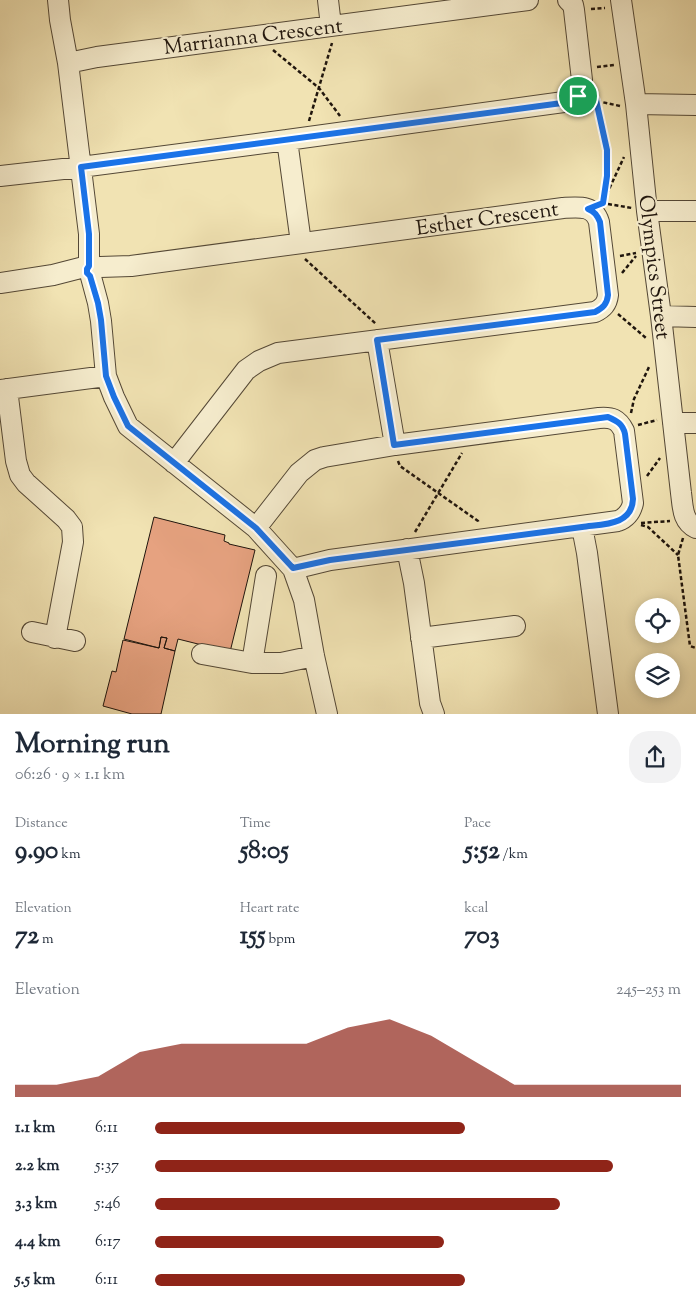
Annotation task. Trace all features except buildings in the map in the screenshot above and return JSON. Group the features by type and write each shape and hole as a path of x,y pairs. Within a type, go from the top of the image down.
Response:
{"street":[{"path":"58,0 68,62 94,270 100,285 98,303 106,376 128,426 256,528 293,568 304,600 327,714"},
{"path":"328,0 331,26"},
{"name":"Marrianna Crescent","path":"68,62 528,0"},
{"name":"Olympics Street","path":"622,4 636,104 647,211 662,316 681,493 691,524"},
{"path":"0,176 81,167 571,101 578,96 582,80 571,5"},
{"path":"636,104 696,104"},
{"path":"286,140 301,243"},
{"name":"Esther Crescent","path":"0,282 53,275 61,276 94,270 578,207 594,212 600,222 608,295 606,303"},
{"path":"647,211 696,211"},
{"path":"174,463 246,370 259,361 278,353 595,312 606,303"},
{"path":"662,316 696,317"},
{"path":"377,340 394,445"},
{"path":"32,632 65,639 73,535 72,527 66,519 26,483 20,475 4,389 106,376"},
{"path":"256,528 299,473 315,460 336,454 608,417 621,424 625,434 633,499 630,511 622,519 582,527 330,560 293,568"},
{"path":"674,423 696,423"},
{"path":"582,527 608,714"},
{"path":"410,549 431,709 434,714"},
{"path":"252,663 266,576"},
{"path":"421,638 514,626"},
{"path":"202,654 252,663 281,663 314,656"}],"path":[{"path":"571,5 622,4"},
{"path":"309,124 333,40 331,26"},
{"path":"264,35 267,45 319,88 352,131"},
{"path":"581,69 630,64"},
{"path":"603,203 607,176 607,150 596,100 625,108 636,104"},
{"path":"603,203 625,154 641,152"},
{"path":"603,203 647,211"},
{"path":"301,243 303,257 377,325 377,340"},
{"path":"604,259 652,250"},
{"path":"606,303 656,346 665,346"},
{"path":"621,424 629,422 634,399 652,361 665,346"},
{"path":"621,424 631,427 663,419 674,423"},
{"path":"410,549 411,537 468,443 467,436"},
{"path":"394,445 400,466 478,521 482,540"},
{"path":"633,499 637,488 660,458"},
{"path":"691,524 636,523 648,527 678,555 690,646 696,648"}],"route":[{"path":"578,96 596,100 607,150 607,176 603,203 588,209 598,216 600,222 608,295 606,303 602,308 595,312 377,340 394,445 608,417 621,424 625,434 633,499 632,507 626,517 618,521 582,527 330,560 293,568 256,528 128,426 106,376 98,303 90,276 87,273 89,266 89,234 81,167 562,103 571,101 578,96"}]}
